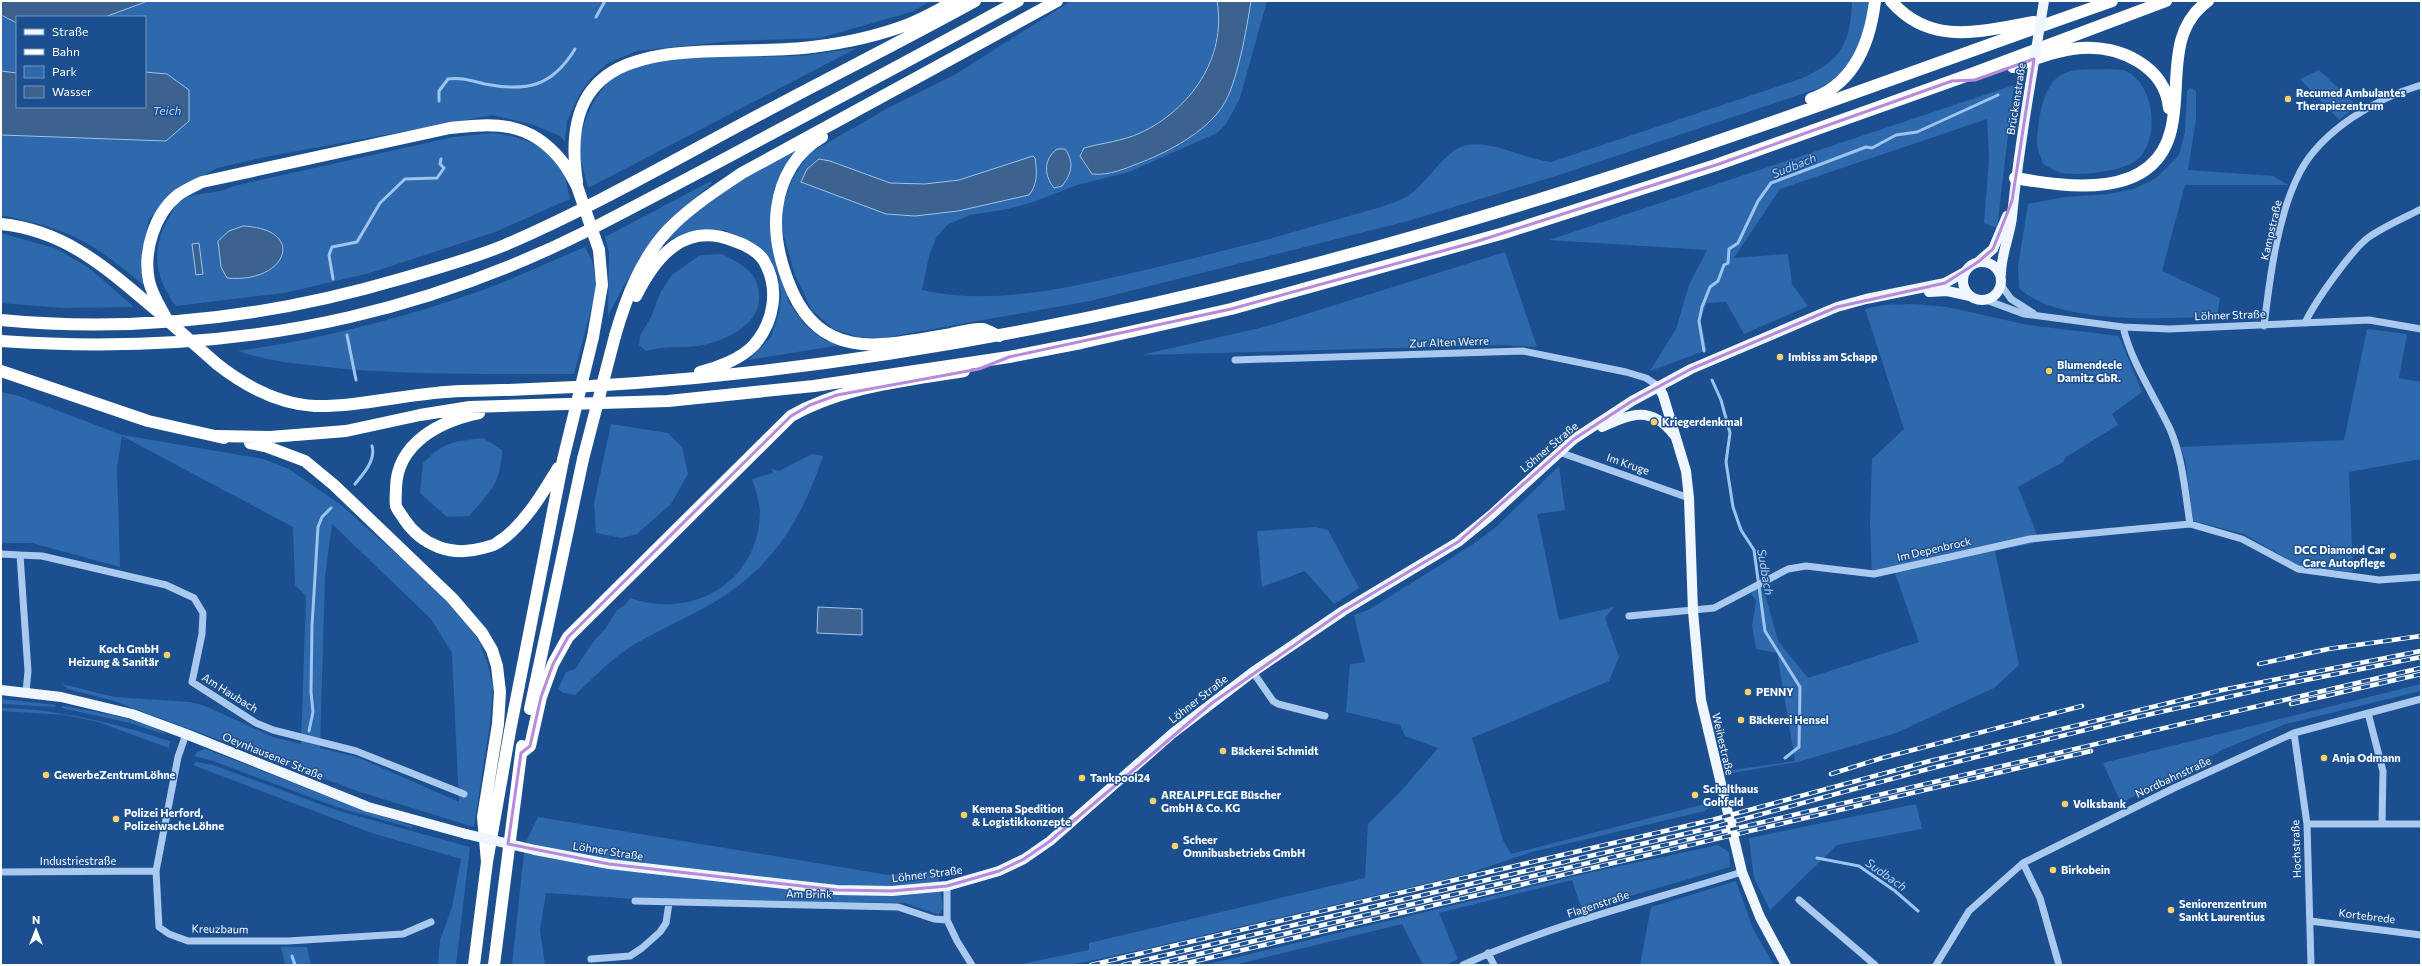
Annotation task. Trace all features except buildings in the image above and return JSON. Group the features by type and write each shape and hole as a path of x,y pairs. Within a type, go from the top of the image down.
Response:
{"highway":[{"path":"577,186 573,144 576,126 590,91 616,69 635,60 654,56 712,50 810,47 867,38 910,24 955,1"},
{"path":"1,320 36,323 117,325 211,318 316,302 439,268 504,245 562,217 684,156 975,1"},
{"path":"1,341 104,346 178,343 249,335 353,316 435,293 505,268 585,232 1018,1"},
{"path":"494,965 521,753 583,459 622,310 638,273 670,228 701,201 742,173 1057,1"},
{"path":"1752,129 1776,112 1826,94 1841,82 1866,46 1875,1"},
{"path":"1891,1 1903,14 1932,30 1966,34 2066,17"},
{"path":"1,224 33,228 65,242 93,259 144,300 217,364 254,388 284,401 315,406 454,391 541,390 662,382 815,366 1000,336 1120,312 1252,280 1473,219 1752,129 2112,1"},
{"path":"216,436 270,437 346,431 420,415 470,408 668,401 814,386 1009,357 1231,309 1489,237 1716,165 1952,81 2166,1"},
{"path":"2015,178 2063,186 2106,185 2128,179 2146,169 2157,158 2171,130 2179,46 2187,24 2208,1"},
{"path":"1952,81 1975,80 2047,55 2081,48 2118,51 2149,68 2164,88 2169,103 2171,130"},
{"path":"888,94 881,104 812,143 792,163 782,181 775,221 778,249 786,279 799,306 812,322 831,337 848,343 868,346 886,345 982,329 1000,336"},
{"path":"167,320 156,300 149,281 148,257 152,234 160,216 178,195 202,182 450,128 487,124 517,128 538,137 562,160 577,186 599,250 602,284 593,337 563,460 510,730 487,862 474,965"},
{"path":"615,336 658,259 678,243 704,235 723,236 744,244 764,260 771,276 774,296 770,320 753,346 730,361 710,370 662,382"},
{"path":"521,753 530,746 541,697 553,664 568,637 791,416 810,405 837,395 979,369 1009,357"},
{"path":"1,371 148,422 265,446 305,461 334,485 452,598 482,633 492,650 497,666 500,692 498,724 483,818 487,862"},
{"path":"522,407 491,411 450,421 427,433 406,452 396,476 396,506 411,530 427,544 445,550 469,552 497,544 519,523 540,497 563,460"}],"main road":[{"name":"Brückenstraße","path":"2001,274 2001,261 2012,217 2012,200 2015,178 2044,1"},
{"name":"Brückenstraße","path":"1978,262 1993,249 2012,200"},
{"path":"1978,262 1989,262 2001,274 2001,285 1996,294 1986,300 1970,296 1963,282 1965,272 1978,262"},
{"name":"Löhner Straße","path":"535,850 609,864 838,890 892,891 947,886 999,871 1024,858 1050,841 1173,734 1253,672 1343,611 1458,542 1490,516 1574,439 1658,386 1691,369 1837,307 1946,283 1965,272"},
{"name":"Löhner Straße","path":"1889,295 1947,291 1970,296"},
{"name":"Weihestraße","path":"1658,386 1678,440 1686,471 1689,498 1693,611 1701,700 1742,872 1760,917 1786,965"},
{"name":"Weihestraße","path":"1574,439 1626,416 1640,414 1658,419 1678,440"},
{"name":"Oeynhausener Straße","path":"1,690 61,697 132,714 368,807 466,834 535,850"}],"street":[{"name":"Kampstraße","path":"2264,326 2284,212 2301,170 2316,150 2352,117 2387,98 2421,85"},
{"path":"2306,323 2311,311 2341,268 2368,237 2421,209"},
{"name":"Löhner Straße","path":"2001,285 2011,299 2039,316"},
{"name":"Löhner Straße","path":"1986,300 2024,314 2123,327 2169,329 2264,326 2368,320 2421,329"},
{"path":"2123,327 2127,346 2172,437 2182,464 2190,524"},
{"name":"Zur Alten Werre","path":"1235,360 1523,351 1626,372 1646,378 1658,386"},
{"name":"Im Kruge","path":"1559,452 1689,498"},
{"name":"Im Depenbrock","path":"1693,611 1714,608 1788,569 1806,566 1874,574 2030,539 2190,524 2242,539 2298,569 2379,580 2421,577"},
{"name":"Am Haubach","path":"1,554 42,556 158,584 194,598 203,613 202,634 192,682 256,723 273,730 356,750 464,794"},
{"path":"20,555 28,671 26,692"},
{"path":"1629,616 1693,611"},
{"path":"1253,672 1273,700 1278,704 1325,716"},
{"name":"Nordbahnstraße","path":"1936,965 1969,911 2023,863 2167,791 2294,733 2421,699"},
{"path":"2368,713 2383,771 2382,824"},
{"name":"Hochstraße","path":"2294,733 2307,824 2311,965"},
{"name":"Kreuzbaum","path":"186,734 178,757 156,871 160,927 169,934 188,941 288,941 403,934 431,922"},
{"path":"2307,824 2421,824"},
{"path":"2023,863 2040,898 2059,965"},
{"name":"Industriestraße","path":"1,872 156,871"},
{"name":"Flagenstraße","path":"1463,965 1488,953 1589,918 1742,872"},
{"path":"947,886 947,920 957,942 972,965"},
{"path":"1799,900 1875,965"},
{"name":"Am Brink","path":"635,901 669,903 898,907 934,919 947,920"},
{"path":"591,959 630,956 636,952 660,932 666,923 669,903"},
{"name":"Kortebrede","path":"2310,921 2421,935"},
{"path":"1488,953 1494,965"}],"highlighted area":[{"path":"2034,59 2012,201 1993,249 1978,262 1945,283 1837,307 1691,369 1632,401 1574,439 1458,542 1343,611 1212,703 1050,841 1024,859 999,871 947,886 892,891 837,890 609,864 508,844 521,753 530,746 541,697 553,664 568,637 791,416 810,405 837,395 979,369 1009,357 1231,309 1475,242 1716,165 1952,81 1975,80"}],"green space":[{"path":"148,1 931,1 911,12 820,38 732,41 637,51 608,63 591,78 580,94 567,121 565,142 560,136 534,125 493,115 265,157 217,168 182,187 149,219 142,252 143,285 104,254 92,246 64,232 12,217 1,216 1,135 166,141 167,74 146,72 146,16 108,16"},
{"path":"1071,1 1217,1 1218,22 1216,42 1210,62 1188,97 1174,111 1157,124 1139,133 1117,141 1080,152 1080,156 1088,169 1102,175 1133,165 1168,150 1184,141 1212,119 1224,104 1226,98 1242,41 1251,1 1267,1 1240,98 1226,124 1217,133 1129,172 1077,185 1033,202 1008,209 970,215 947,225 936,238 929,256 922,290 975,296 1003,296 1084,284 1153,268 1269,239 1385,206 1412,193 1448,156 1464,146 1474,144 1496,147 1530,158 1551,162 1803,78 1827,64 1835,57 1841,48 1846,39 1849,28 1852,1 1868,1 1867,21 1859,47 1841,74 1820,88 1559,175 1408,221 1090,301 883,338 858,337 833,329 811,309 795,275 781,226 784,202 793,177 810,153 888,108 956,74","holes":["1033,156 1035,158 1037,171 1035,188 1008,200 958,211 915,216 886,214 802,182 807,169 819,159 830,161 890,183 925,184 959,180"]},
{"path":"1,15 16,22 16,73 1,71"},
{"path":"857,48 588,188 580,156 580,145 585,121 590,108 604,86 622,72 642,65 689,57 809,55"},
{"path":"2110,69 2126,71 2137,79 2144,88 2148,99 2152,124 2147,147 2141,156 2126,166 2104,172 2081,174 2055,171 2043,164 2037,145 2042,105 2049,87 2055,80 2066,72"},
{"path":"2319,70 2357,106 2339,120 2300,79"},
{"path":"2014,85 1997,228 1984,223 1989,159 1987,119 1780,189 1734,258 1788,254 1792,284 1808,306 1744,334 1726,302 1707,303 1700,319 1707,350 1650,371 1676,329 1689,285 1707,250 1549,240"},
{"path":"2190,88 2196,91 2196,119 2188,170 2273,176 2288,185 2185,185 2162,271 2220,298 2217,316 2142,318 2085,314 2059,308 2036,300 2019,288 2018,266 2028,204 2065,197 2109,194 2134,189 2156,178 2179,155 2185,132 2187,91"},
{"path":"492,133 511,136 530,142 554,158 562,169 570,199 495,232 370,273 284,293 176,306 163,285 157,252 159,241 163,229 175,207 179,202 187,197 453,137"},
{"path":"805,142 791,156 778,180 781,276 789,303 805,325 826,341 840,345 748,360 771,337 779,313 781,296 778,275 770,259 749,242 725,230 699,230 668,240 682,224 714,197 750,173"},
{"path":"711,181 712,183 671,219 652,241 608,316 609,252 605,237"},
{"path":"1,233 57,249 89,268 134,307 63,308 1,303"},
{"path":"585,247 593,263 596,290 574,374 488,374 374,371 305,365 278,361 238,351 332,334 423,310 496,285"},
{"path":"1505,252 1537,347 1504,345 1141,355 1264,327"},
{"path":"722,254 744,266 754,276 759,290 759,300 753,317 739,330 721,340 712,343 696,346 660,348 646,351 639,345 640,336 652,315 660,293 672,275 700,255"},
{"path":"1915,304 1947,307 2028,325 2119,336 2142,392 2112,414 2118,425 2066,457 2063,462 2018,487 2040,542 1995,551 2019,665 1994,688 1896,733 1798,762 1726,774 1726,771 1795,761 1777,653 1756,649 1752,626 1756,601 1751,593 1763,586 1778,641 1808,678 1919,642 1895,573 1872,577 1870,521 1872,459 1904,429 1865,309 1883,305"},
{"path":"2367,329 2407,334 2399,378 2421,382 2421,459 2349,472 2353,572 2299,566 2244,534 2193,521 2186,463 2181,447 2344,440"},
{"path":"1,392 19,396 122,435 263,459 289,469 341,505 401,558 444,599 479,641 488,665 493,687 490,723 474,827 360,792 114,701 68,689 62,684 114,697 191,702 205,706 273,737 301,744 306,596 295,585 293,527 122,436 117,468 120,567 32,543 1,543","holes":["332,524 431,619 452,653 459,802 357,757 320,748 325,577"]},
{"path":"611,424 668,433 682,447 688,474 671,504 637,534 622,538 596,533 594,503"},
{"path":"483,438 502,450 499,471 493,487 469,516 447,517 420,493 423,463 444,446 464,440"},
{"path":"812,454 823,456 809,493 791,528 780,544 754,573 726,595 627,649 575,695 563,693 558,689 566,672 575,669 593,642 606,628 617,610 625,605 630,598 654,603 677,604 699,599 718,590 735,576 748,558 757,537 760,508 752,479 773,473 772,469 779,471"},
{"path":"1559,466 1565,510 1537,514 1559,620 1614,607 1605,618 1619,657 1609,681 1472,738 1503,840 1511,854 1716,801 1705,811 1532,852 1463,875 1070,965 1016,965 1089,950 1089,943 1365,878 1368,824 1401,791 1438,748 1405,736 1400,725 1346,712 1350,664 1365,662 1354,615 1370,609 1472,545 1496,527"},
{"path":"1315,527 1328,530 1359,588 1334,604 1305,571 1262,587 1257,531"},
{"path":"2421,684 2421,691 2286,724 2224,749 2121,803 2103,763"},
{"path":"1,699 56,705 55,707 1,704"},
{"path":"62,706 132,720 147,725 167,735 130,723 62,708"},
{"path":"1,708 44,711 87,718 128,728 170,741 169,748 98,722 65,715 1,711"},
{"path":"206,749 339,801 412,826 412,828 339,808 213,761 194,756 198,751"},
{"path":"196,762 213,765 339,811 470,847 456,965 438,965 440,940 452,907 461,859 372,833 193,765"},
{"path":"1916,804 1922,829 1837,845 1770,910 1754,878 1749,838"},
{"path":"538,817 888,875 909,874 923,871 938,875 943,908 939,915 905,903 637,899 546,893 540,930 545,965 512,965 525,844"},
{"path":"1718,845 1729,852 1730,867 1582,910 1572,880 1439,913 1458,959 1446,965 1423,965 1402,924 1234,965 1204,965 1579,875"},
{"path":"1736,881 1753,929 1774,965 1640,965 1651,907"},
{"path":"281,947 307,947 311,965 285,965"}],"water":[{"path":"1,1 148,1 108,16 16,16 16,22 1,15"},
{"path":"1217,1 1251,1 1237,71 1222,107 1206,125 1197,132 1164,152 1118,171 1105,174 1092,174 1080,156 1084,148 1133,136 1158,123 1175,111 1201,80 1210,62 1216,42 1219,22"},
{"name":"Teich","path":"1,71 16,73 16,108 146,108 146,72 167,74 189,90 189,121 166,141 1,135"},
{"path":"1057,149 1065,149 1070,159 1071,168 1068,177 1062,186 1054,188 1048,178 1046,168 1049,158"},
{"path":"1033,156 1035,158 1036,178 1034,187 1029,195 958,211 915,216 886,214 801,182 807,169 819,159 830,161 890,183 925,184 959,180"},
{"path":"243,226 263,229 276,236 282,245 282,255 276,265 264,273 248,278 227,278 221,267 218,241 229,231"},
{"path":"199,243 203,274 196,275 192,244"},
{"path":"818,607 862,609 862,635 817,633"}],"waterway":[{"path":"596,17 605,1"},
{"path":"439,101 439,91 448,79 462,79 485,84 513,87 537,84 557,72 575,49"},
{"name":"Sudbach","path":"1704,351 1699,321 1702,307 1710,287 1718,281 1724,265 1728,263 1729,249 1738,243 1758,201 1771,183 1866,147 1872,148 1896,135 1917,132 1998,95"},
{"path":"333,279 329,255 332,247 357,242 380,203 405,179 437,178 444,168 440,164 441,159"},
{"path":"347,335 356,380"},
{"name":"Sudbach","path":"1712,380 1721,400 1730,433 1726,462 1733,507 1741,530 1754,550 1765,631 1800,687 1799,747 1785,758"},
{"path":"355,484 371,461 373,451 372,446"},
{"path":"309,731 313,712 311,692 312,626 318,527 322,517 331,508"},
{"name":"Sudbach","path":"1817,858 1859,866 1895,891 1918,911"},
{"path":"292,956 295,965"}],"railway":[{"path":"2259,664 2328,649 2421,636"},
{"path":"1091,965 1712,820 1926,762 2222,690 2421,651"},
{"path":"1123,965 1714,827 1928,769 2142,716 2296,682 2421,657"},
{"path":"1152,965 2421,668"},
{"path":"2291,704 2421,674"},
{"path":"1831,774 1882,758 2082,706"},
{"path":"1179,965 2091,751"}],"place":[{"name":"Recumed Ambulantes Therapiezentrum","path":"2288,99"},
{"name":"Imbiss am Schapp","path":"1780,357"},
{"name":"Blumendeele Damitz GbR.","path":"2049,371"},
{"name":"Kriegerdenkmal","path":"1654,422"},
{"name":"DCC Diamond Car Care Autopflege","path":"2393,556"},
{"name":"Koch GmbH Heizung & Sanitär","path":"167,655"},
{"name":"PENNY","path":"1748,692"},
{"name":"Bäckerei Hensel","path":"1741,720"},
{"name":"Bäckerei Schmidt","path":"1223,751"},
{"name":"Anja Odmann","path":"2324,758"},
{"name":"GewerbeZentrumLöhne","path":"46,775"},
{"name":"Tankpool24","path":"1082,778"},
{"name":"Schalthaus Gohfeld","path":"1695,795"},
{"name":"AREALPFLEGE Büscher GmbH & Co. KG","path":"1153,801"},
{"name":"Volksbank","path":"2065,804"},
{"name":"Kemena Spedition & Logistikkonzepte","path":"964,815"},
{"name":"Polizei Herford, Polizeiwache Löhne","path":"116,819"},
{"name":"Scheer Omnibusbetriebs GmbH","path":"1175,846"},
{"name":"Birkobein","path":"2053,870"},
{"name":"Seniorenzentrum Sankt Laurentius","path":"2171,910"}]}
